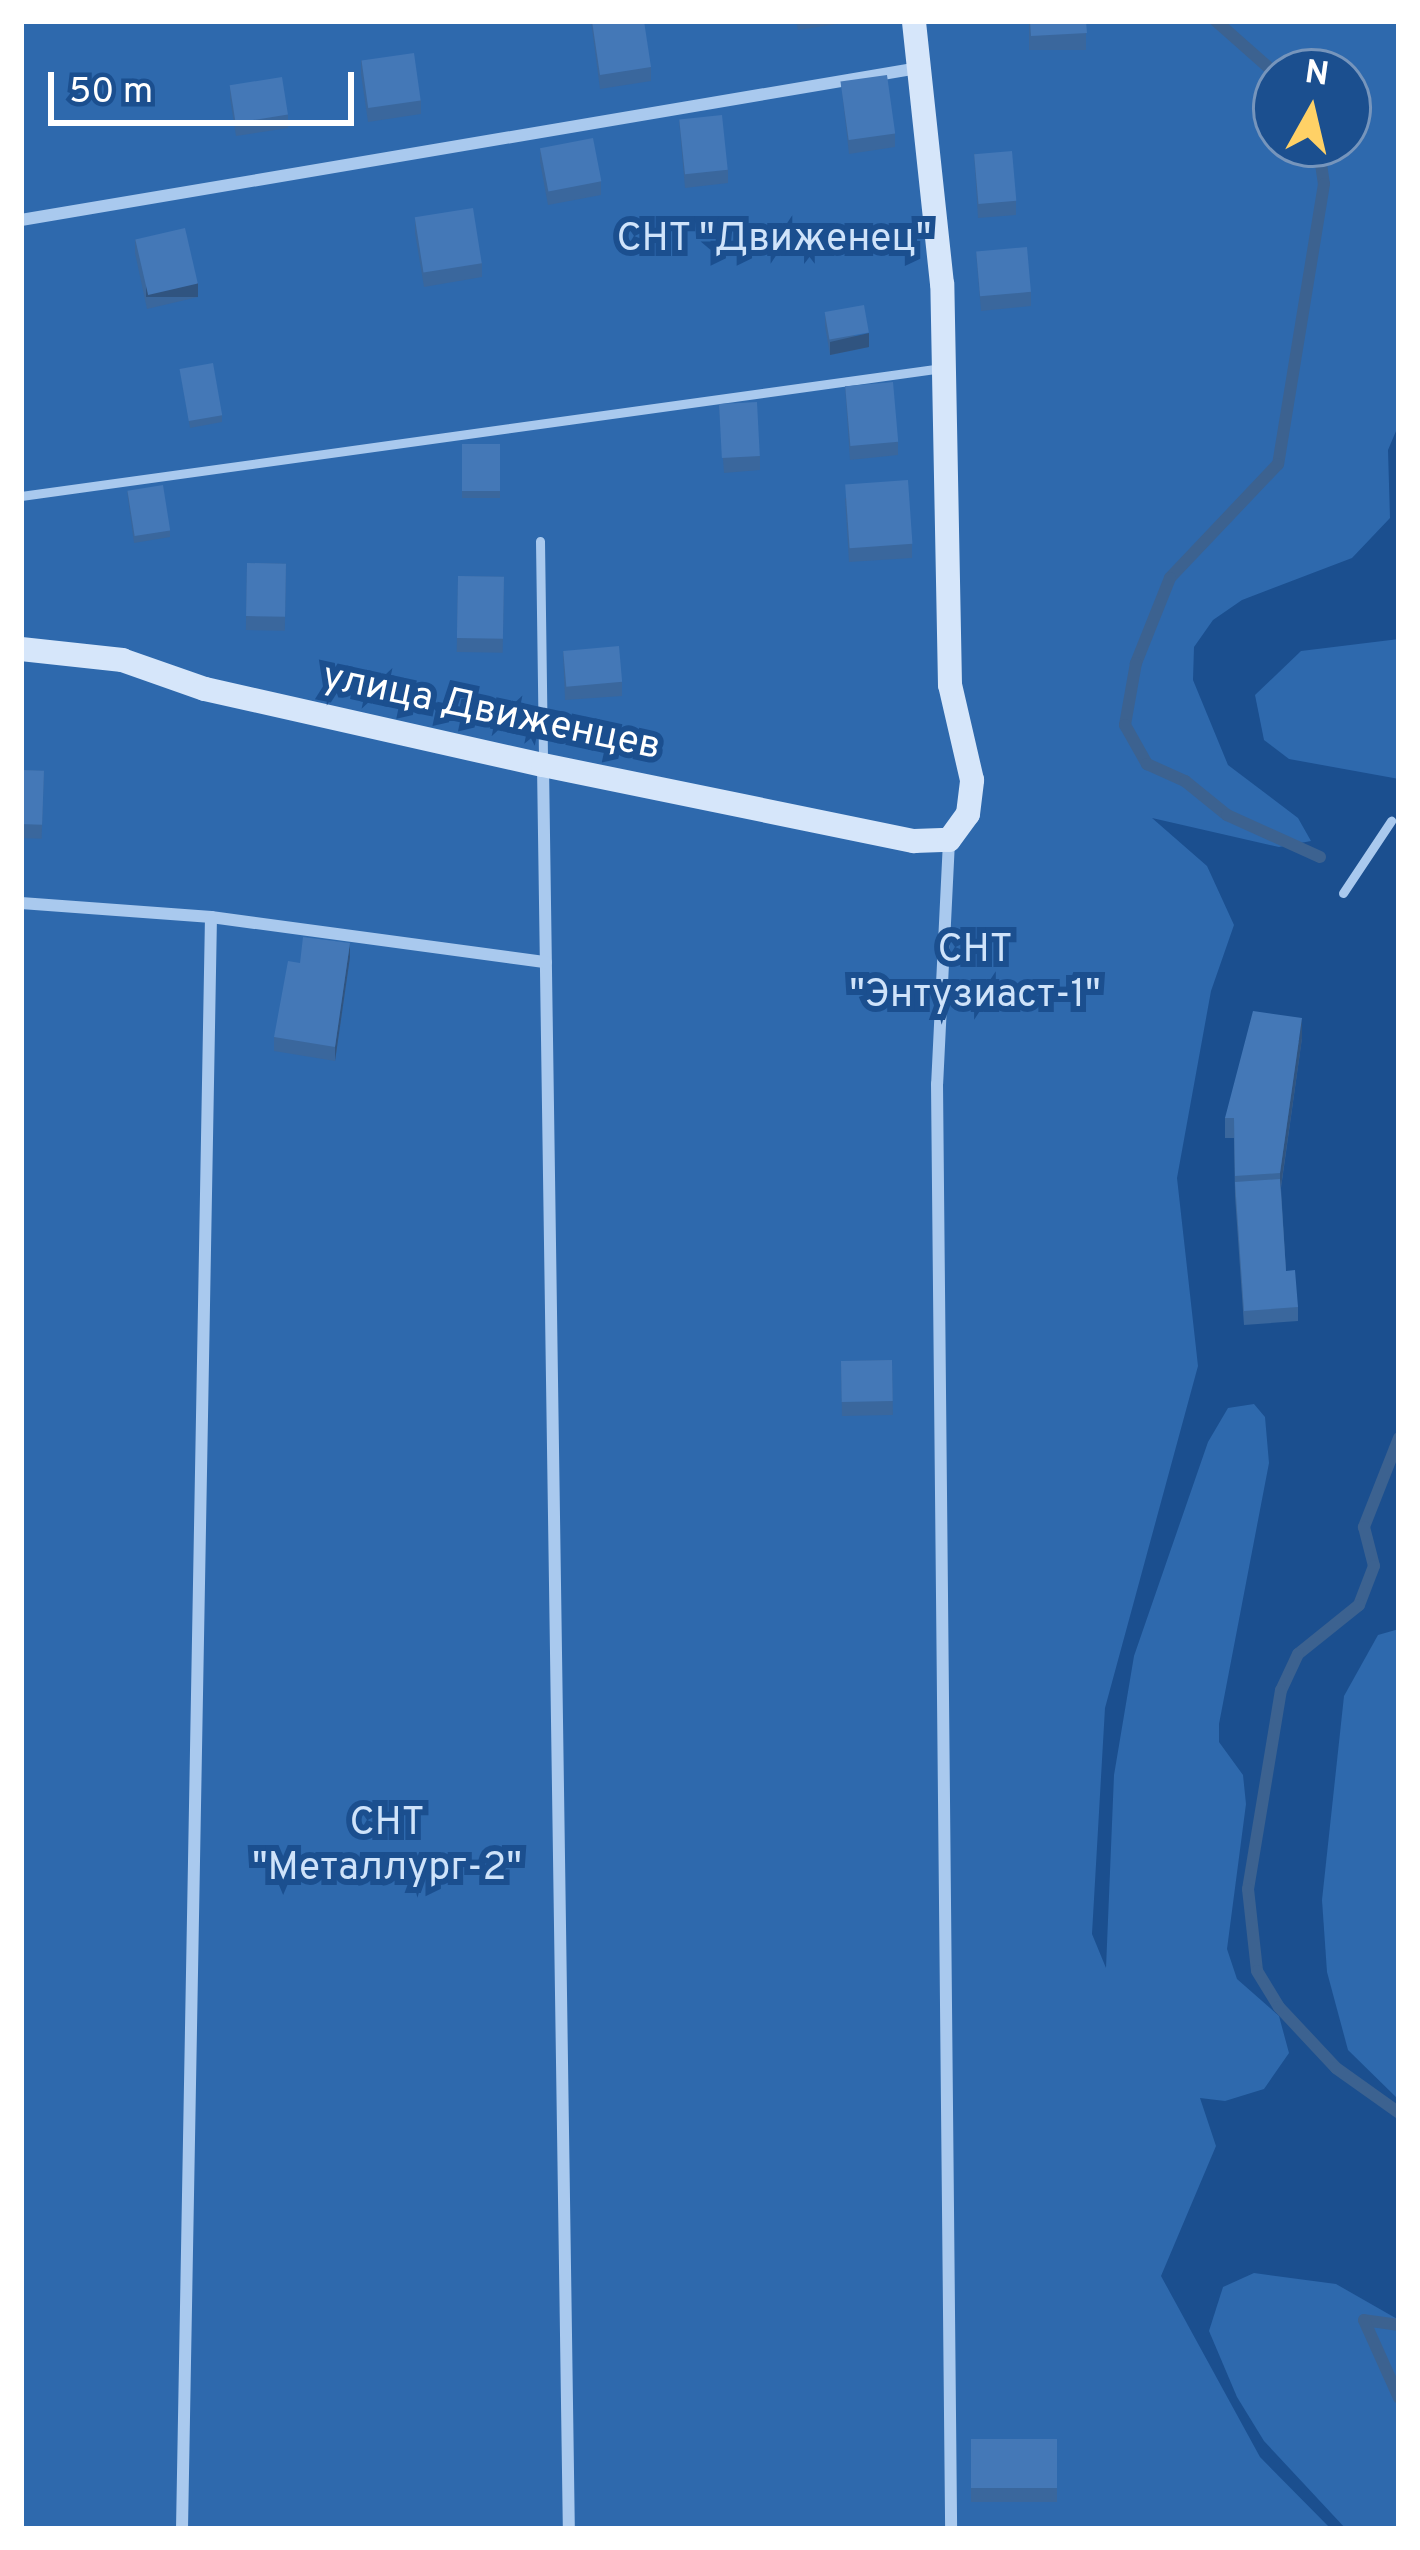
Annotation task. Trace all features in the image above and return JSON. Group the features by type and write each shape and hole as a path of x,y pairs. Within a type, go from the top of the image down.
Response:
{"street":[{"path":"914,21 923,68 942,368 950,685 972,780 968,814 949,840 937,1084 951,2529"},
{"path":"21,220 923,68"},
{"name":"улица Движенцев","path":"21,649 122,660 205,689 543,765 899,838 949,840"},
{"path":"543,765 569,2529"},
{"path":"21,903 211,916 546,962"},
{"path":"182,2529 211,916"}],"lane":[{"path":"21,496 942,368"},
{"path":"540,542 543,765"},
{"path":"1343,893 1391,821"}],"green space":[{"path":"21,21 1399,21 1399,424 1388,450 1390,518 1352,558 1242,600 1213,620 1194,647 1193,680 1228,765 1298,818 1311,841 1279,847 1152,818 1207,866 1234,925 1211,991 1177,1178 1198,1366 1105,1708 1092,1934 1106,1968 1114,1775 1134,1656 1208,1442 1228,1408 1254,1404 1265,1417 1269,1463 1219,1724 1219,1742 1243,1775 1246,1804 1227,1949 1237,1979 1279,2016 1289,2053 1264,2089 1225,2101 1200,2098 1216,2146 1161,2276 1260,2457 1331,2529 21,2529"},
{"path":"1399,639 1399,779 1289,759 1264,740 1255,695 1301,651"},
{"path":"1399,1629 1399,2100 1348,2050 1327,1972 1322,1900 1344,1696 1378,1635"},
{"path":"1254,2273 1336,2284 1399,2320 1399,2529 1346,2529 1264,2441 1237,2397 1209,2331 1223,2287"}],"building":[{"path":"592,21 644,21 651,67 600,75"},
{"path":"1030,21 1086,21 1087,33 1031,36"},
{"path":"414,53 421,101 368,108 362,60"},
{"path":"887,75 895,133 849,140 840,82"},
{"path":"282,77 288,115 236,123 230,85"},
{"path":"722,115 728,170 685,174 679,119"},
{"path":"593,138 601,181 548,191 540,148"},
{"path":"1012,151 1016,201 979,204 974,154"},
{"path":"473,208 482,263 423,273 415,217"},
{"path":"185,228 198,284 148,295 135,239"},
{"path":"1027,247 1031,292 980,296 976,251"},
{"path":"864,305 869,333 829,340 825,312"},
{"path":"213,363 222,415 189,421 180,369"},
{"path":"893,382 898,442 850,446 845,386"},
{"path":"757,402 760,456 722,458 719,404"},
{"path":"462,444 500,444 500,491 462,491"},
{"path":"908,480 912,544 850,548 845,484"},
{"path":"163,485 170,530 135,536 127,491"},
{"path":"247,563 286,564 285,617 246,616"},
{"path":"458,576 504,577 503,639 457,638"},
{"path":"619,646 622,682 566,687 563,651"},
{"path":"21,770 44,771 42,825 21,824"},
{"path":"303,937 350,943 335,1047 274,1037 288,961 300,963"},
{"path":"1253,1011 1302,1018 1280,1173 1235,1176 1234,1118 1225,1118"},
{"path":"1280,1179 1286,1271 1295,1270 1298,1307 1244,1311 1235,1182"},
{"path":"892,1360 893,1401 842,1402 841,1361"},
{"path":"971,2439 1057,2439 1057,2488 971,2488"}],"waterway":[{"path":"1216,21 1252,53"},
{"path":"1320,857 1227,815 1185,781 1147,764 1125,725 1136,663 1170,578 1278,464 1324,184 1322,168"},
{"path":"1399,1438 1364,1527 1374,1566 1359,1605 1298,1654 1281,1690 1248,1889 1257,1971 1279,2007 1336,2068 1399,2113"},
{"path":"1399,2325 1364,2320 1399,2398"}],"park label":[{"name":"СНТ \"Движенец\"","path":"774,241"},
{"name":"СНТ \"Энтузиаст-1\"","path":"975,976"},
{"name":"СНТ \"Металлург-2\"","path":"387,1848"}]}
